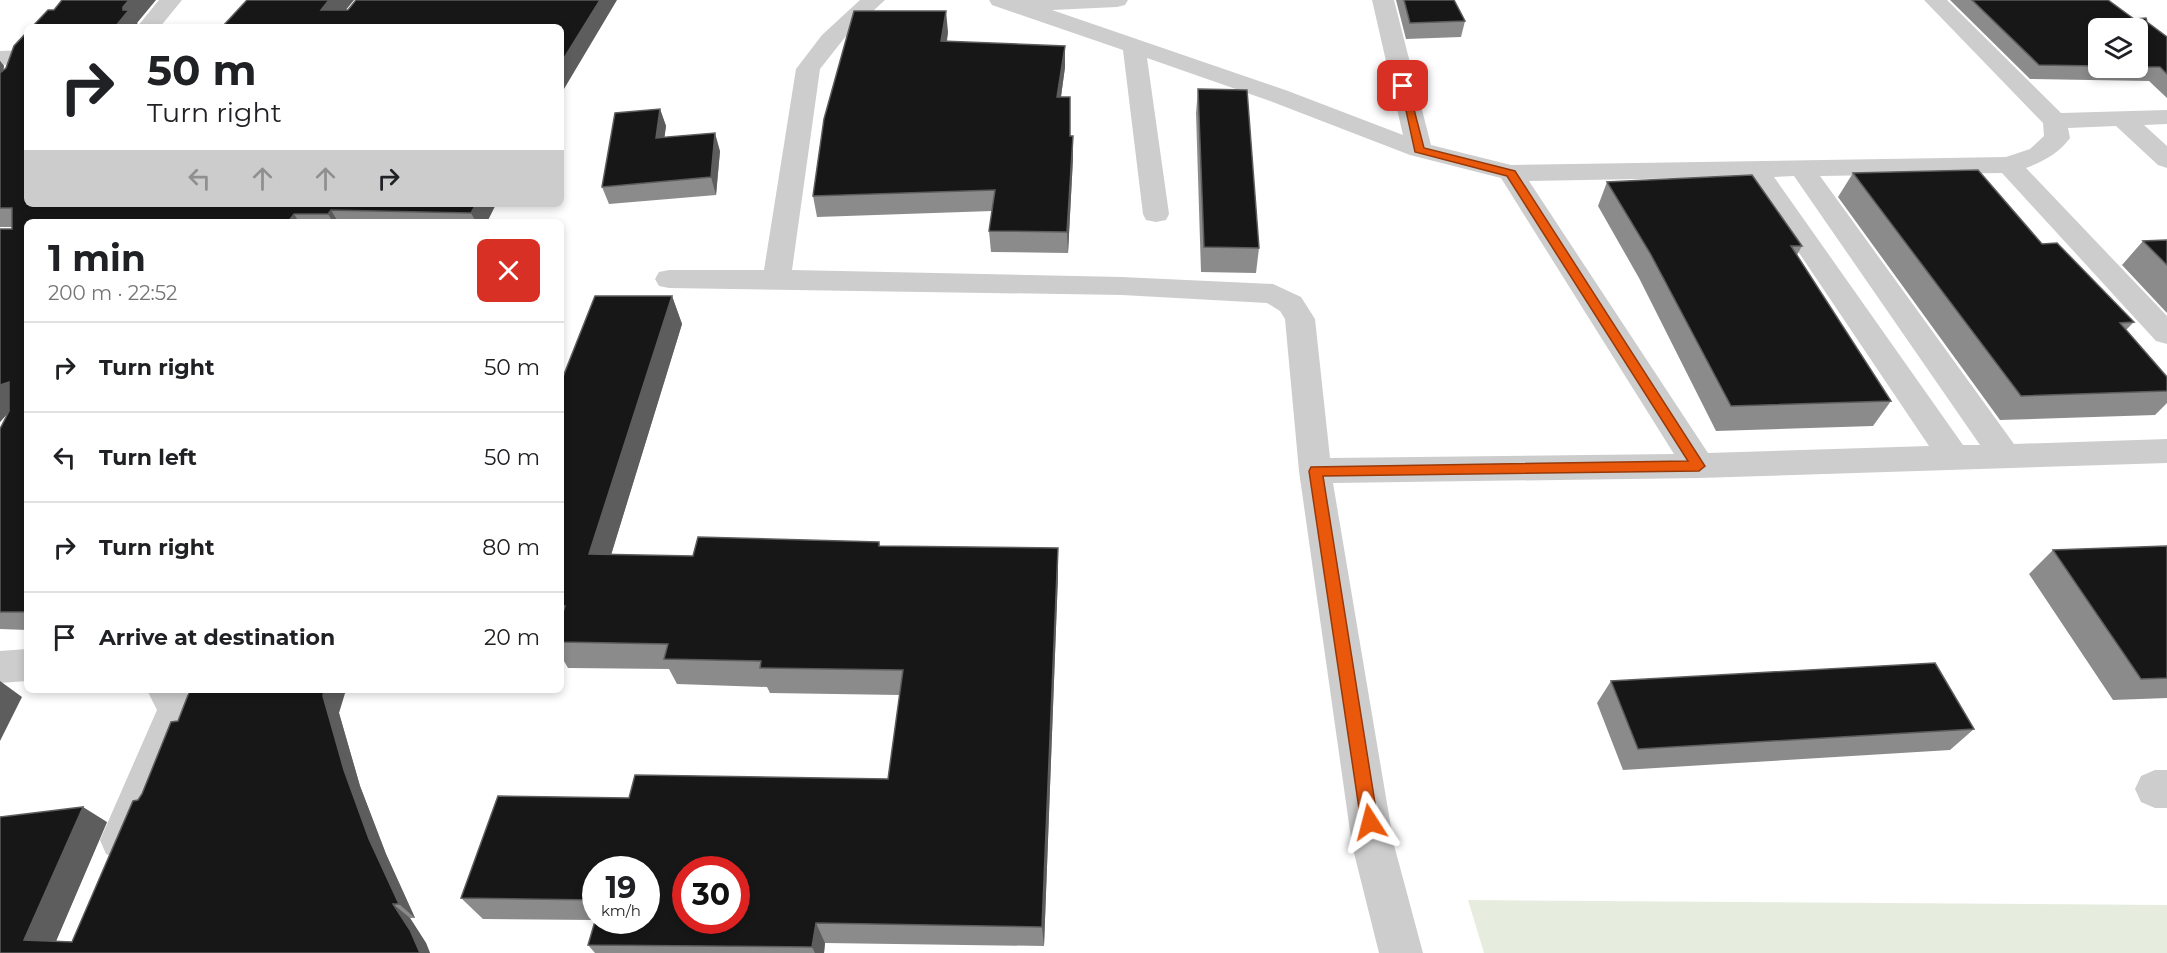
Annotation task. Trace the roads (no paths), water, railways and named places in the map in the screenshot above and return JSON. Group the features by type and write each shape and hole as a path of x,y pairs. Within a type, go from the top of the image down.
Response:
{"street":[{"path":"151,24 171,0"},
{"path":"777,279 808,69 822,46 844,24 874,0"},
{"path":"1007,3 1117,0"},
{"path":"1383,0 1419,150"},
{"path":"1007,3 1279,96 1419,150 1511,173 2009,165 2039,153 2057,138 2055,121 1935,0"},
{"path":"1134,46 1156,214"},
{"path":"0,58 24,57"},
{"path":"7,83 24,61"},
{"path":"2055,121 2167,117"},
{"path":"2121,118 2167,160"},
{"path":"2009,165 2167,334"},
{"path":"1961,166 1985,191"},
{"path":"1801,168 2006,456"},
{"path":"1756,169 1954,458"},
{"path":"1511,173 1699,466"},
{"path":"669,279 1122,286 1273,294 1291,304 1300,319 1315,471 1373,845 1401,953"},
{"path":"1315,471 1699,466 2167,451"},
{"path":"0,667 24,665"},
{"path":"106,875 176,710 168,693"}]}
